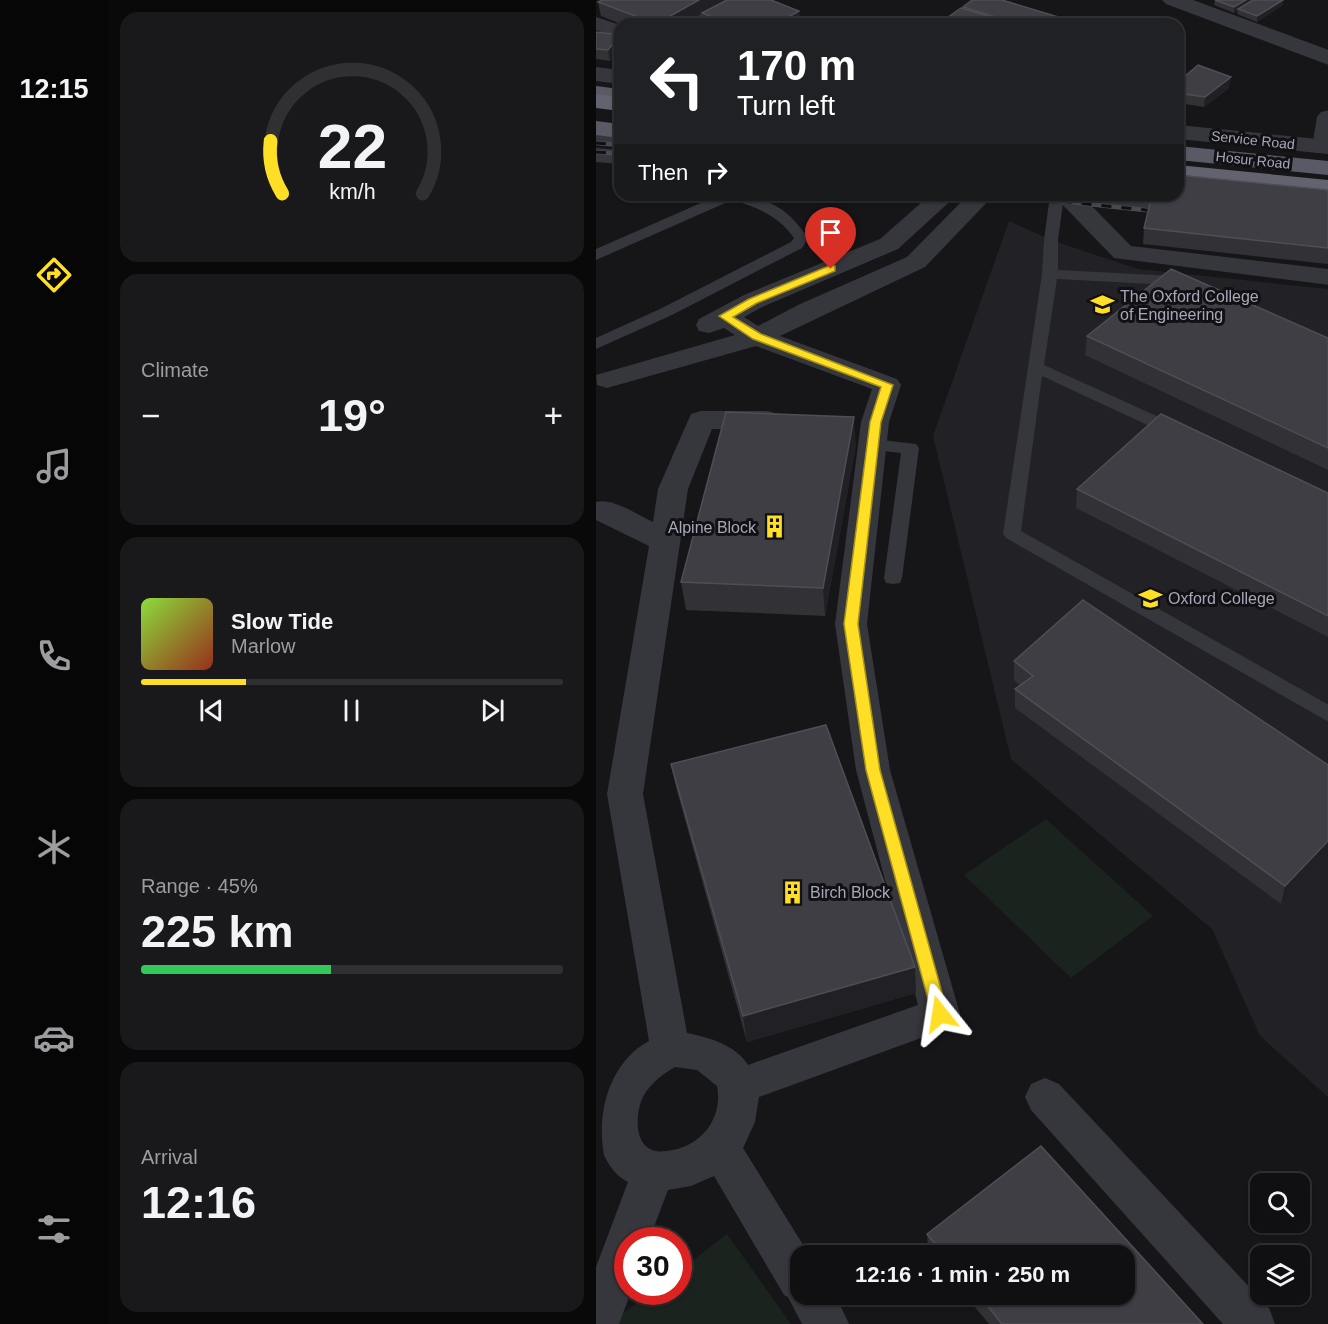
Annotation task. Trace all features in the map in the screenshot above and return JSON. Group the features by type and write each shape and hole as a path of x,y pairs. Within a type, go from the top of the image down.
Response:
{"highway":[{"path":"596,93 614,79"},
{"path":"596,101 614,103"},
{"path":"596,114 614,116"},
{"path":"596,128 614,130"},
{"name":"Hosur Road","path":"1184,153 1327,154"},
{"path":"1184,160 1328,175"},
{"path":"1184,173 1328,188"},
{"path":"1184,189 1328,203"}],"street":[{"path":"706,18 737,0"},
{"path":"1173,0 1328,58"},
{"path":"596,23 614,30"},
{"path":"1327,154 1328,117"},
{"name":"Service Road","path":"1184,133 1327,154"},
{"path":"596,135 614,136"},
{"path":"596,156 614,157"},
{"path":"601,382 753,301 889,244 938,201"},
{"path":"601,382 757,336 920,259 976,201"},
{"path":"1064,201 1123,253 1328,277"},
{"path":"1106,201 1210,212"},
{"path":"725,316 757,336 887,385 867,430 851,624 873,770 940,1014 737,1087"},
{"path":"670,1048 625,794 673,489 701,420 794,421"},
{"path":"598,511 665,541"},
{"path":"670,1048 690,1049 710,1056 727,1068 737,1087 739,1107 733,1129 720,1148 700,1162 677,1171 653,1172 631,1164 614,1151 604,1132 599,1114 606,1095 617,1078 632,1064 650,1053 670,1048"},
{"path":"1045,1097 1253,1324"},
{"path":"720,1148 790,1264"},
{"path":"597,1324 653,1172"},
{"path":"816,1305 827,1324"}],"lane":[{"path":"596,255 717,201"},
{"path":"596,344 666,312 797,245 801,238 795,228 773,210 755,201"},
{"path":"1057,201 1051,240 1050,274 1012,534 1328,715"},
{"path":"1050,274 1174,281 1194,290"},
{"path":"1035,367 1187,437"},
{"path":"867,430 910,448 893,578"}],"shaded area":[{"name":"Oxford College","path":"1009,221 1051,240 1138,269 1328,289 1328,1097 1260,1036 1212,929 1011,759 933,436"},
{"path":"1046,819 1153,916 1071,978 964,875"},
{"path":"727,1234 791,1324 609,1324 634,1305 692,1305 692,1261"}],"building":[{"path":"602,0 699,0 667,18 640,18 598,2"},
{"path":"727,0 771,0 799,11 787,18 715,18 702,13"},
{"path":"972,0 1002,0 1061,18 999,18 963,7"},
{"path":"1215,0 1246,0 1234,7"},
{"path":"1253,0 1283,0 1257,16 1238,9"},
{"path":"961,8 994,18 947,18"},
{"path":"596,32 614,34 614,42 608,50 596,49"},
{"path":"1198,65 1231,77 1205,97 1184,94 1184,77"},
{"path":"1184,176 1328,190 1328,248 1144,228 1151,201 1184,201"},
{"path":"1171,269 1328,338 1328,448 1087,336"},
{"name":"Alpine Block","path":"726,412 854,417 823,588 681,582"},
{"path":"1161,414 1328,493 1328,616 1077,489"},
{"path":"1083,600 1328,765 1328,841 1285,886 1015,689 1033,676 1014,661"},
{"name":"Birch Block","path":"826,725 915,967 743,1016 671,764"},
{"path":"1041,1146 1131,1245 936,1245 927,1234"},
{"path":"1135,1249 1203,1324 1002,1324 987,1305 1135,1305"}],"railway":[{"path":"596,143 614,144"},
{"path":"596,152 614,154"},
{"path":"1059,201 1164,212"},
{"path":"1159,201 1168,202"}],"place":[{"name":"The Oxford College of Engineering","path":"1102,305"},
{"name":"Alpine Block","path":"774,527"},
{"name":"Oxford College","path":"1150,598"},
{"name":"Birch Block","path":"792,892"}],"route":[{"path":"831,269 753,301 725,316 757,336 887,385 875,422 851,624 873,770 940,1014"}]}
